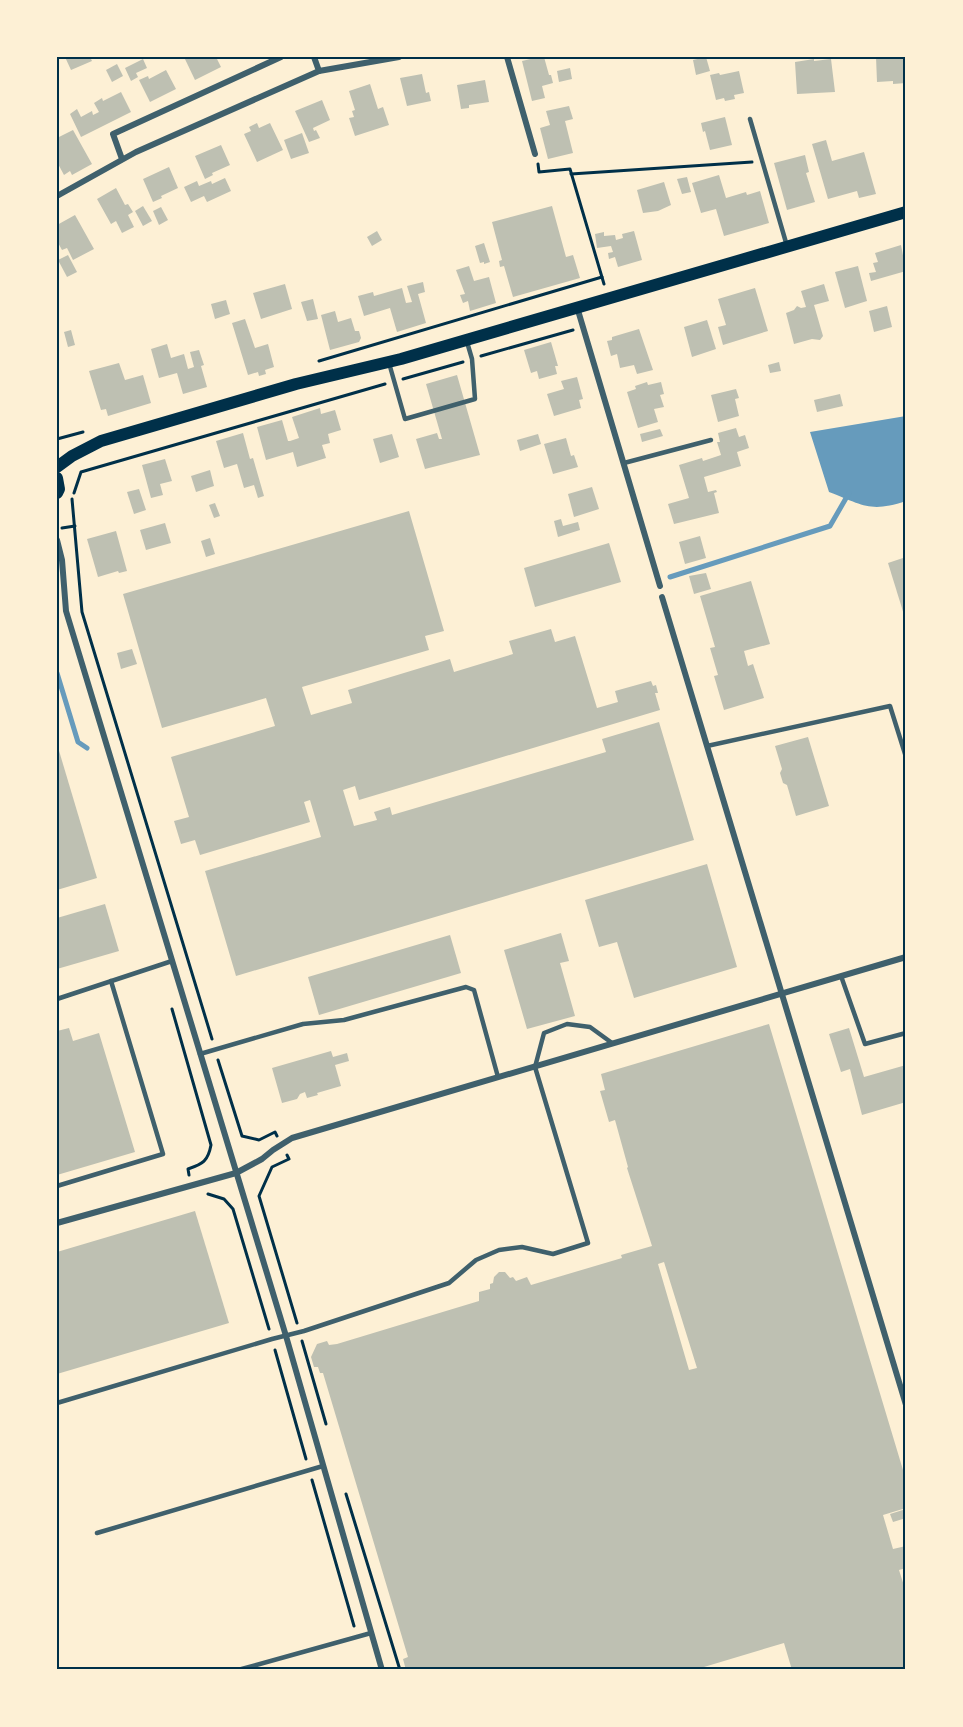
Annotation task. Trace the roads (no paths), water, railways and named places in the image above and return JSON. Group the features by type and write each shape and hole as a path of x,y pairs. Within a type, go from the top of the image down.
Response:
{"main road":[{"path":"57,467 72,456 101,441 296,384 388,362 906,212"},
{"path":"57,478 57,493"}],"street":[{"path":"122,159 113,134 281,57"},
{"path":"314,57 320,71"},
{"path":"57,196 122,159 320,71 399,57"},
{"path":"507,57 535,154"},
{"path":"577,306 660,586"},
{"path":"57,540 62,560 66,611 286,1336 382,1670"},
{"path":"662,597 906,1405"},
{"path":"57,1223 236,1173 262,1159 292,1138 906,957"}],"lane":[{"path":"750,119 787,246"},
{"path":"388,362 405,419 415,417 475,399 472,359 466,339"},
{"path":"624,463 711,440"},
{"path":"707,746 890,706 906,757"},
{"path":"57,999 172,961"},
{"path":"841,976 865,1044 906,1033"},
{"path":"57,1186 163,1154 111,981"},
{"path":"200,1054 303,1024 344,1020 466,987 474,990 498,1077"},
{"path":"57,1403 272,1339 300,1333 448,1283 476,1260 499,1250 522,1246 553,1254 588,1243 535,1067 544,1033 567,1024 590,1028 612,1043"},
{"path":"97,1533 323,1466"},
{"path":"238,1670 371,1633"}],"water":[{"path":"906,416 906,501 875,507 859,504 829,492 810,432"}],"waterway":[{"path":"670,577 830,526 849,493"},
{"path":"57,673 78,742 87,748"}]}
